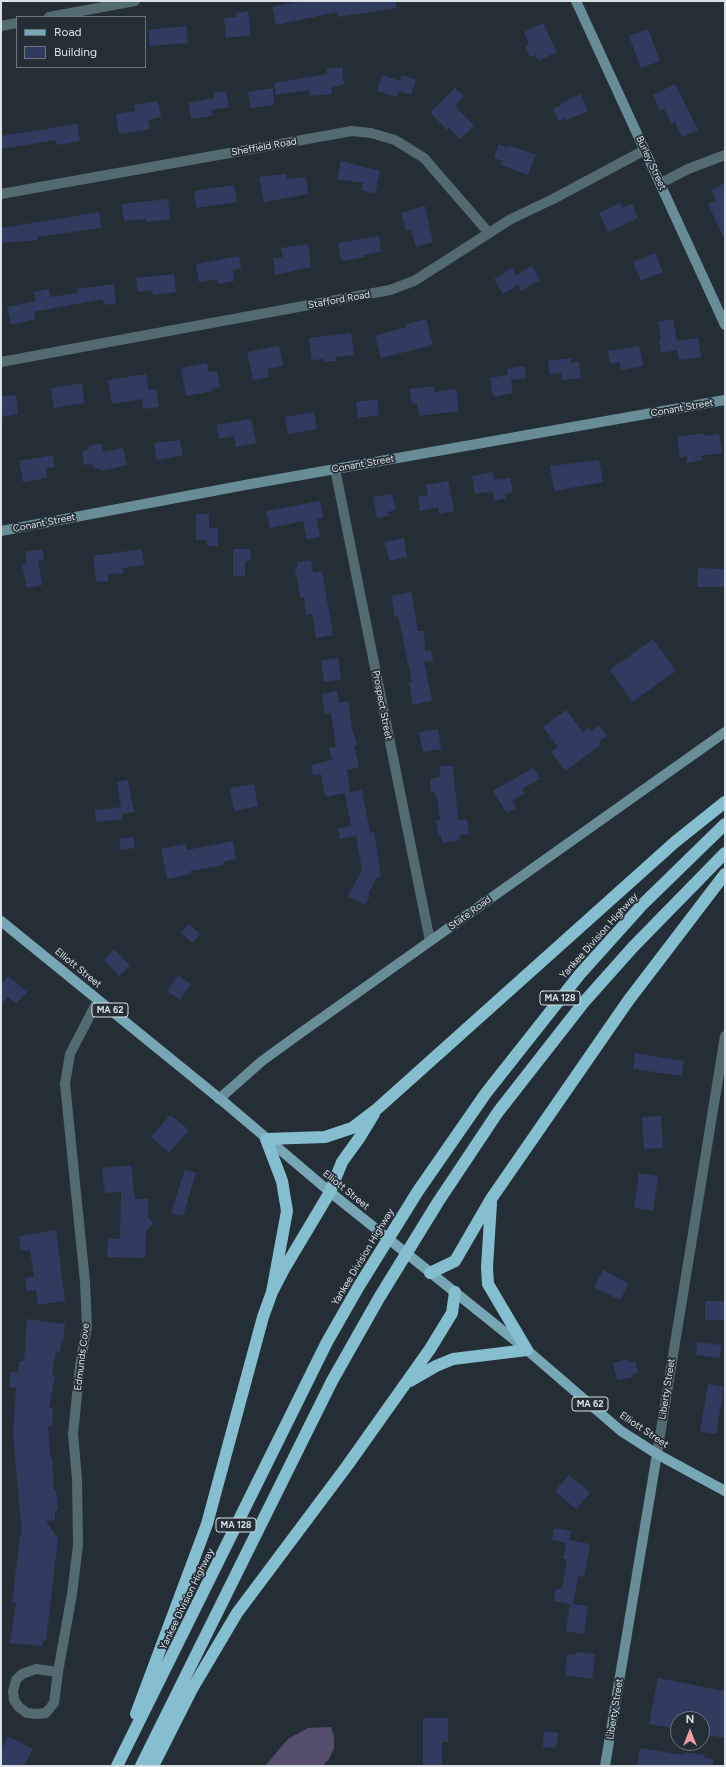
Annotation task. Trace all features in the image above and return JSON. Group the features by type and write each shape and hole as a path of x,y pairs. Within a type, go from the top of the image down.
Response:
{"highway":[{"path":"272,1292 287,1211 282,1181 266,1139 332,1136 352,1128 377,1109 674,842 725,802"},
{"name":"Yankee Division Highway","path":"117,1766 311,1374 359,1286 418,1191 486,1093 580,974 642,905 725,824"},
{"name":"MA 128","path":"141,1766 332,1380 379,1298 438,1202 498,1112 584,1002 633,947 725,853"},
{"path":"430,1273 455,1261 491,1199 628,1001 725,874"},
{"path":"117,1766 207,1524 263,1317 272,1292 330,1192 342,1162 360,1137 377,1109"},
{"path":"407,1382 436,1366 454,1359 527,1350 488,1284 487,1267 491,1199"},
{"path":"153,1766 192,1689 237,1612 407,1382 452,1313 455,1292"}],"main road":[{"name":"Burley Street","path":"576,1 725,325"},
{"name":"Conant Street","path":"1,531 335,469 725,400"},
{"name":"State Road","path":"219,1099 262,1061 725,732"},
{"name":"Elliott Street","path":"1,921 219,1099 330,1192 527,1350 621,1431 657,1454 725,1491"},
{"name":"Liberty Street","path":"605,1766 657,1454"}],"street":[{"path":"54,16 135,1"},
{"path":"1,26 16,23"},
{"name":"Sheffield Road","path":"1,194 352,131 371,133 395,140 424,158 489,233"},
{"name":"Stafford Road","path":"1,362 390,290 414,281 511,219 553,199 645,150"},
{"path":"661,183 688,169 725,155"},
{"name":"Prospect Street","path":"335,469 430,941"},
{"name":"Edmunds Cove","path":"58,1672 36,1669 22,1674 16,1680 13,1691 14,1700 19,1707 27,1713 46,1713 54,1703 72,1594 78,1545 77,1479 73,1434 80,1366 87,1326 85,1282 64,1084 70,1054 98,1000"},
{"name":"Liberty Street","path":"657,1454 725,1036"}],"shaded area":[{"path":"331,1727 334,1736 334,1748 329,1759 322,1766 265,1766 288,1739 308,1728"}],"building":[{"path":"303,1 396,1 396,8 338,17 337,12 276,25 272,7"},
{"path":"248,11 251,35 226,38 224,18 237,17 236,13"},
{"path":"543,23 557,52 538,61 535,55 530,57 525,46 529,44 524,32"},
{"path":"186,26 188,43 150,46 148,30"},
{"path":"648,29 660,61 641,68 629,36"},
{"path":"342,67 344,84 331,88 332,94 310,96 309,90 276,95 274,83 327,74 327,69"},
{"path":"382,75 400,81 402,75 416,80 411,95 399,91 397,97 377,91"},
{"path":"675,84 698,130 682,137 675,122 672,124 664,109 660,111 653,95"},
{"path":"273,88 274,105 251,108 248,92"},
{"path":"455,88 464,96 455,106 474,126 460,139 449,128 447,130 430,112"},
{"path":"226,91 229,107 211,110 212,116 191,119 188,103 214,98 213,93"},
{"path":"580,94 588,111 565,121 564,118 559,121 553,109"},
{"path":"158,101 161,117 148,120 150,129 119,134 116,114 135,111 134,105"},
{"path":"77,124 80,141 57,145 56,140 1,149 1,136"},
{"path":"499,144 507,148 508,145 536,155 528,175 501,165 503,161 494,158"},
{"path":"341,161 380,171 375,194 361,190 363,183 337,179"},
{"path":"286,174 287,179 306,177 308,194 264,202 259,177"},
{"path":"725,183 725,241 708,204 716,201 711,190"},
{"path":"234,185 237,202 197,208 194,191"},
{"path":"168,199 170,219 146,222 146,219 124,221 122,204"},
{"path":"620,203 622,208 632,204 638,218 608,232 599,213"},
{"path":"425,206 433,242 416,247 411,229 406,231 401,213"},
{"path":"99,212 101,228 37,237 37,240 1,243 1,228"},
{"path":"379,236 381,252 341,261 338,243"},
{"path":"308,244 311,267 275,275 273,258 283,257 281,248"},
{"path":"655,253 663,272 641,281 633,262"},
{"path":"239,256 241,269 233,270 234,281 218,284 217,279 199,282 196,264"},
{"path":"532,266 540,280 521,291 518,285 503,294 494,279 512,268 516,275"},
{"path":"174,274 176,292 153,295 152,290 138,292 136,278"},
{"path":"114,284 116,303 104,305 103,299 34,312 36,319 11,325 7,307 36,301 34,292 49,289 51,297 77,293 77,289"},
{"path":"426,319 433,345 381,358 375,336 406,327 406,324"},
{"path":"673,319 677,341 698,338 701,357 679,360 677,350 661,353 659,339 661,339 658,322"},
{"path":"351,333 354,355 335,357 336,361 324,362 324,359 312,360 309,338"},
{"path":"279,346 283,366 267,369 269,377 253,380 247,352"},
{"path":"639,346 643,366 621,370 619,362 610,364 608,351"},
{"path":"571,358 571,363 579,362 581,378 562,380 562,373 550,374 548,361"},
{"path":"207,363 209,372 217,371 220,387 212,388 213,391 186,396 181,368"},
{"path":"524,366 526,378 511,380 513,393 493,397 490,378 508,375 507,369"},
{"path":"146,374 149,390 156,389 159,407 143,409 142,399 112,404 108,380"},
{"path":"82,383 84,403 54,408 51,388"},
{"path":"434,386 435,392 456,389 459,411 419,416 417,403 412,404 410,389"},
{"path":"16,395 18,414 1,417 1,397"},
{"path":"377,399 379,415 358,418 356,402"},
{"path":"314,412 317,429 288,434 285,417"},
{"path":"251,419 256,443 236,447 234,436 219,439 216,425"},
{"path":"704,433 705,436 719,434 722,453 701,456 702,460 687,463 687,456 680,458 677,437"},
{"path":"180,440 183,455 157,460 154,443"},
{"path":"101,443 103,452 123,448 127,465 101,471 100,468 94,469 92,464 84,465 82,451 89,450 89,446"},
{"path":"53,455 55,467 46,468 47,478 23,482 19,461"},
{"path":"599,460 603,482 554,491 550,466"},
{"path":"493,472 495,480 510,478 513,492 505,494 506,498 494,501 493,491 475,494 472,476"},
{"path":"448,481 454,511 439,514 438,507 420,511 418,497 428,495 426,485"},
{"path":"392,494 396,510 387,512 389,516 377,518 373,497"},
{"path":"320,501 323,518 317,519 320,537 307,540 303,521 270,528 266,511"},
{"path":"196,514 209,514 209,528 218,528 218,546 207,546 207,540 196,540"},
{"path":"404,538 407,557 390,561 384,542"},
{"path":"42,549 44,560 38,561 42,585 27,588 22,564 27,563 25,552"},
{"path":"142,549 144,565 123,568 124,573 108,574 108,581 96,582 93,556"},
{"path":"233,549 251,549 250,561 245,561 245,576 233,576"},
{"path":"311,560 313,572 322,571 333,635 316,638 312,614 306,615 304,597 300,597 295,568 298,567 297,563"},
{"path":"698,568 725,569 725,587 697,587"},
{"path":"411,592 418,631 424,631 425,651 431,650 433,661 424,662 432,701 413,705 409,682 412,682 400,624 398,616 395,617 391,596"},
{"path":"653,639 676,671 632,702 610,670"},
{"path":"338,658 341,679 324,682 321,661"},
{"path":"337,691 339,703 348,701 353,734 357,745 354,746 359,767 347,770 350,792 362,790 370,833 374,832 381,877 377,878 368,894 370,895 365,905 348,896 362,870 356,836 340,839 338,828 351,826 345,793 325,797 321,774 313,776 311,765 332,760 329,748 336,747 331,713 325,714 322,694"},
{"path":"566,710 583,732 589,728 591,731 599,725 607,736 599,742 601,745 565,771 551,752 558,747 543,727"},
{"path":"438,729 441,749 423,752 419,732"},
{"path":"440,766 453,766 458,820 467,819 469,834 459,835 460,840 442,843 441,835 438,835 436,820 440,820 437,797 435,797 435,792 431,792 430,779 440,777"},
{"path":"533,768 540,779 522,789 525,793 512,801 516,808 507,813 493,791"},
{"path":"128,780 134,812 122,814 117,782"},
{"path":"254,784 258,806 234,811 230,788"},
{"path":"121,807 123,819 96,822 95,810"},
{"path":"133,837 135,848 121,850 119,839"},
{"path":"233,841 236,859 223,862 224,865 190,871 191,874 167,879 161,849 186,844 187,850"},
{"path":"189,924 200,934 192,943 181,933"},
{"path":"114,949 130,966 119,976 104,960"},
{"path":"178,975 191,984 180,1000 167,991"},
{"path":"8,976 27,992 16,1004 8,997 1,1005 1,985"},
{"path":"635,1053 684,1061 682,1076 633,1069"},
{"path":"170,1115 189,1130 169,1153 151,1137"},
{"path":"661,1116 663,1148 644,1149 642,1117"},
{"path":"131,1165 135,1199 148,1199 148,1217 153,1223 146,1232 145,1258 107,1257 108,1238 120,1239 121,1192 105,1193 102,1168"},
{"path":"185,1169 196,1173 183,1216 171,1213"},
{"path":"639,1173 658,1176 653,1211 634,1208"},
{"path":"56,1230 65,1301 38,1305 36,1290 27,1291 25,1278 34,1277 30,1250 21,1251 19,1236"},
{"path":"603,1270 629,1284 620,1300 594,1287"},
{"path":"705,1301 725,1301 725,1320 705,1320"},
{"path":"27,1319 65,1324 63,1343 61,1342 60,1352 56,1351 52,1375 55,1376 49,1408 53,1408 52,1427 48,1426 50,1458 52,1458 54,1490 56,1490 58,1510 55,1510 55,1520 46,1521 58,1539 46,1641 43,1640 42,1646 10,1643 16,1603 12,1603 20,1535 22,1535 13,1434 16,1388 9,1387 11,1372 17,1373 20,1361 24,1361"},
{"path":"697,1342 721,1345 720,1358 696,1355"},
{"path":"628,1359 629,1363 635,1361 638,1373 632,1374 633,1377 617,1380 613,1363"},
{"path":"708,1384 724,1387 716,1434 700,1431"},
{"path":"569,1475 590,1493 576,1509 555,1491"},
{"path":"554,1528 571,1531 569,1540 590,1544 584,1577 578,1576 573,1604 588,1606 584,1634 566,1631 570,1604 554,1601 556,1589 562,1589 567,1559 563,1559 566,1543 552,1540"},
{"path":"576,1652 595,1654 592,1679 565,1675 567,1654 575,1655"},
{"path":"658,1678 725,1691 725,1738 710,1735 710,1711 670,1711 670,1728 649,1724"},
{"path":"423,1718 448,1718 448,1742 442,1742 442,1766 423,1766"},
{"path":"544,1731 558,1733 556,1748 543,1747"},
{"path":"8,1736 33,1749 24,1766 1,1766 1,1750"},
{"path":"640,1748 683,1755 684,1752 705,1755 704,1758 713,1759 713,1766 637,1766"}]}
